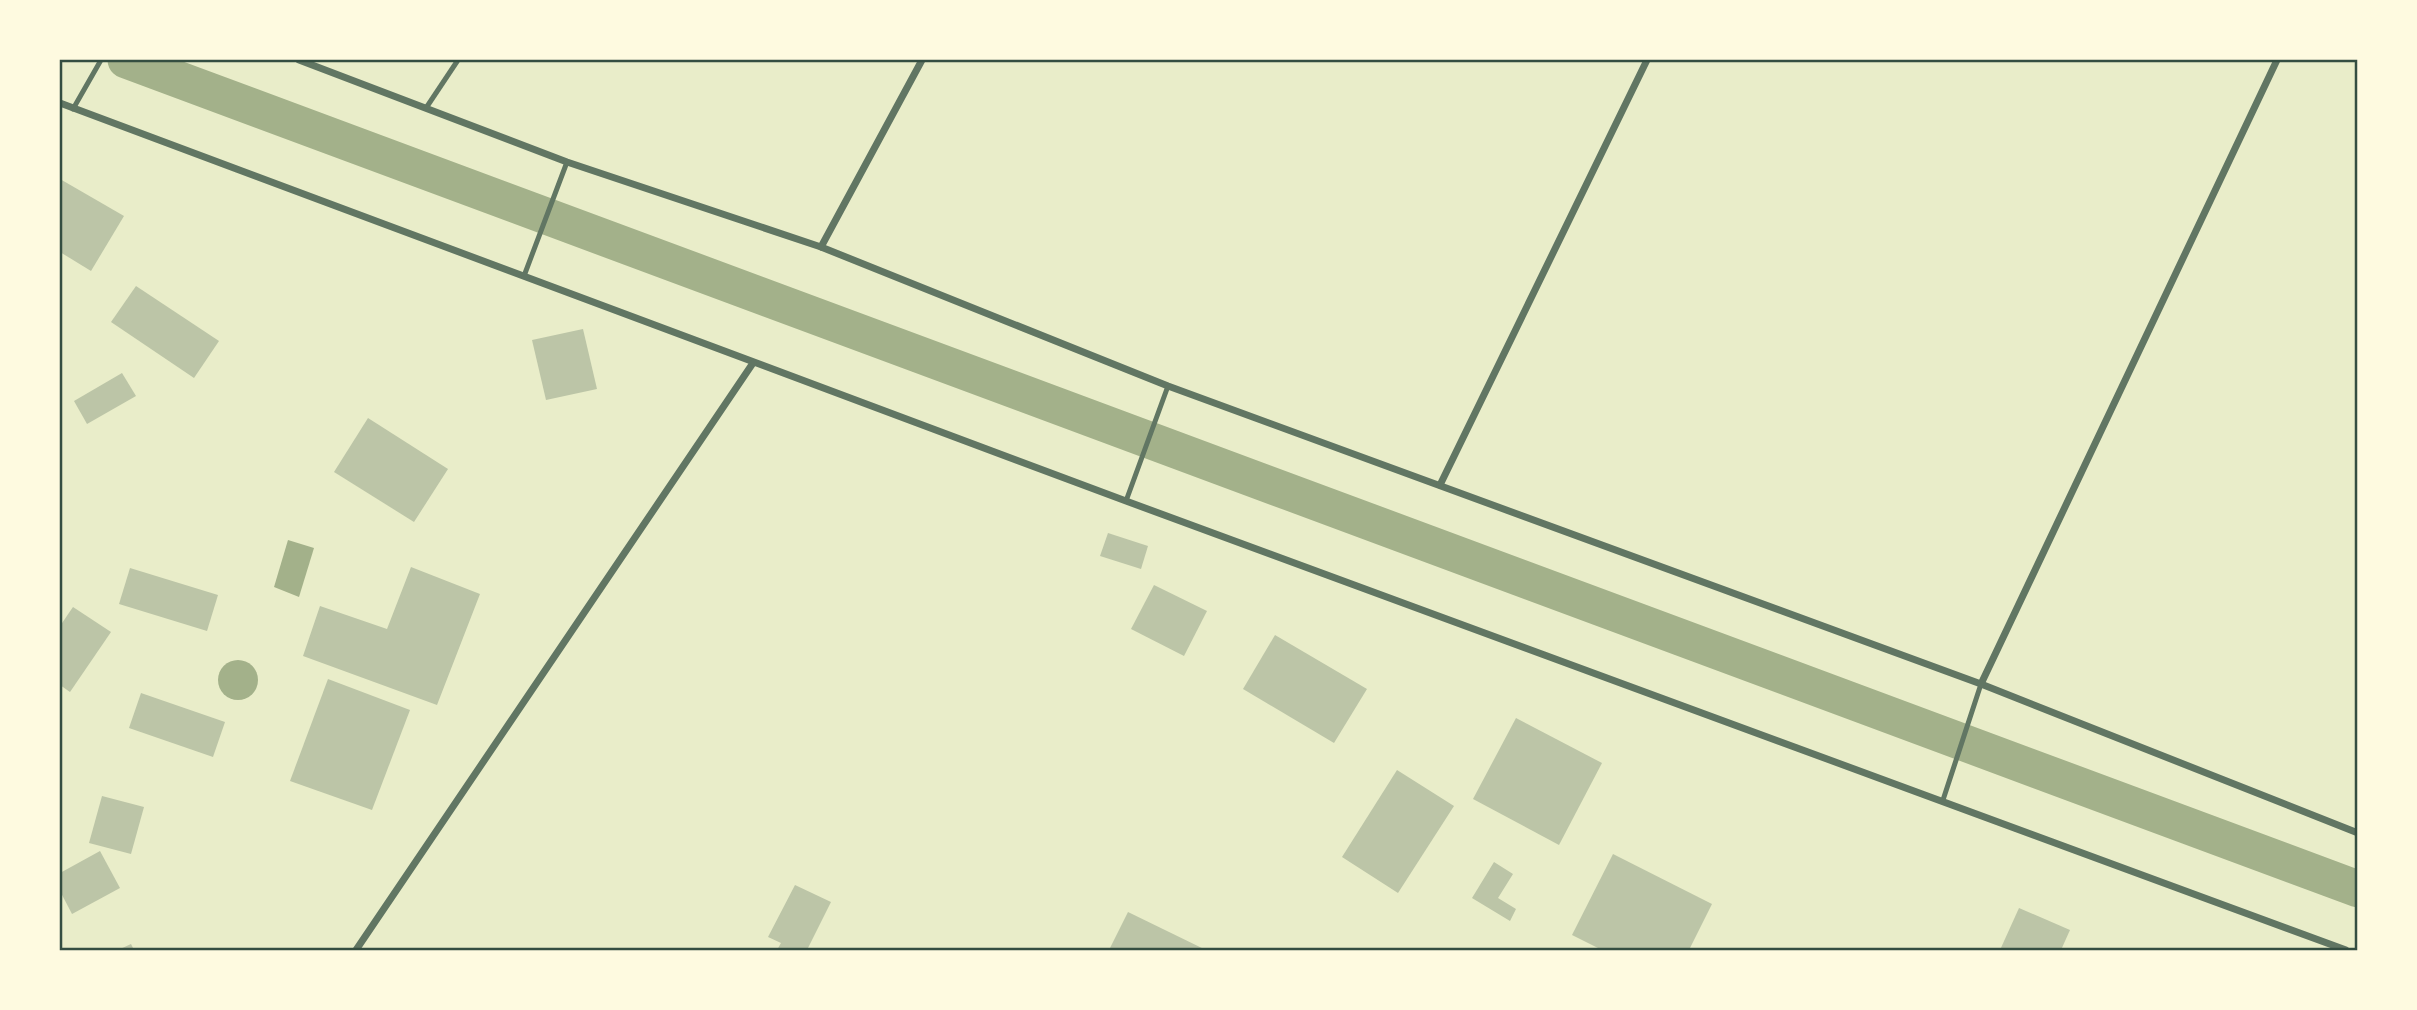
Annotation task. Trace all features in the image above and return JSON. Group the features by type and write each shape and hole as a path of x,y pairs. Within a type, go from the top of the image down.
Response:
{"street":[{"path":"299,60 567,162 821,247 1168,386 1981,684 2357,833"},
{"path":"821,247 922,60"},
{"path":"1440,485 1647,60"},
{"path":"1981,684 2277,60"},
{"path":"60,103 753,363 2346,950"},
{"path":"356,950 753,363"}],"lane":[{"path":"73,109 101,60"},
{"path":"426,108 458,60"},
{"path":"524,276 567,162"},
{"path":"1126,501 1168,386"},
{"path":"1942,800 1981,684"}],"shaded area":[{"path":"288,540 314,548 299,597 274,587"},
{"path":"238,660 246,661 252,666 257,672 257,688 252,694 246,699 238,700 230,699 224,694 219,688 218,680 219,672 224,666 230,661"}],"building":[{"path":"60,179 124,216 91,271 60,252"},
{"path":"136,286 219,341 194,378 111,322"},
{"path":"583,329 597,389 546,400 532,340"},
{"path":"122,373 136,396 87,424 74,401"},
{"path":"368,418 448,469 414,522 334,472"},
{"path":"1108,533 1148,546 1141,569 1100,556"},
{"path":"411,567 480,594 437,705 303,656 320,606 387,629"},
{"path":"130,568 218,595 207,631 119,604"},
{"path":"1154,585 1207,611 1184,656 1131,629"},
{"path":"73,607 111,632 70,692 60,685 60,626"},
{"path":"1275,635 1367,689 1334,743 1243,689"},
{"path":"328,679 410,710 372,810 290,781"},
{"path":"141,693 225,722 213,757 129,728"},
{"path":"1516,718 1602,763 1559,845 1473,799"},
{"path":"1397,770 1454,806 1398,893 1342,857"},
{"path":"102,796 144,807 131,854 89,843"},
{"path":"100,851 120,888 72,914 60,891 60,873"},
{"path":"1613,854 1712,904 1689,950 1602,950 1572,935"},
{"path":"1494,862 1513,874 1498,898 1516,909 1510,921 1472,898"},
{"path":"795,885 831,902 807,950 777,950 781,943 768,937"},
{"path":"2019,908 2070,930 2061,950 2000,950"},
{"path":"1128,912 1206,950 1109,950"},
{"path":"131,944 134,950 118,950"}],"waterway":[{"path":"126,60 2358,889"}]}
